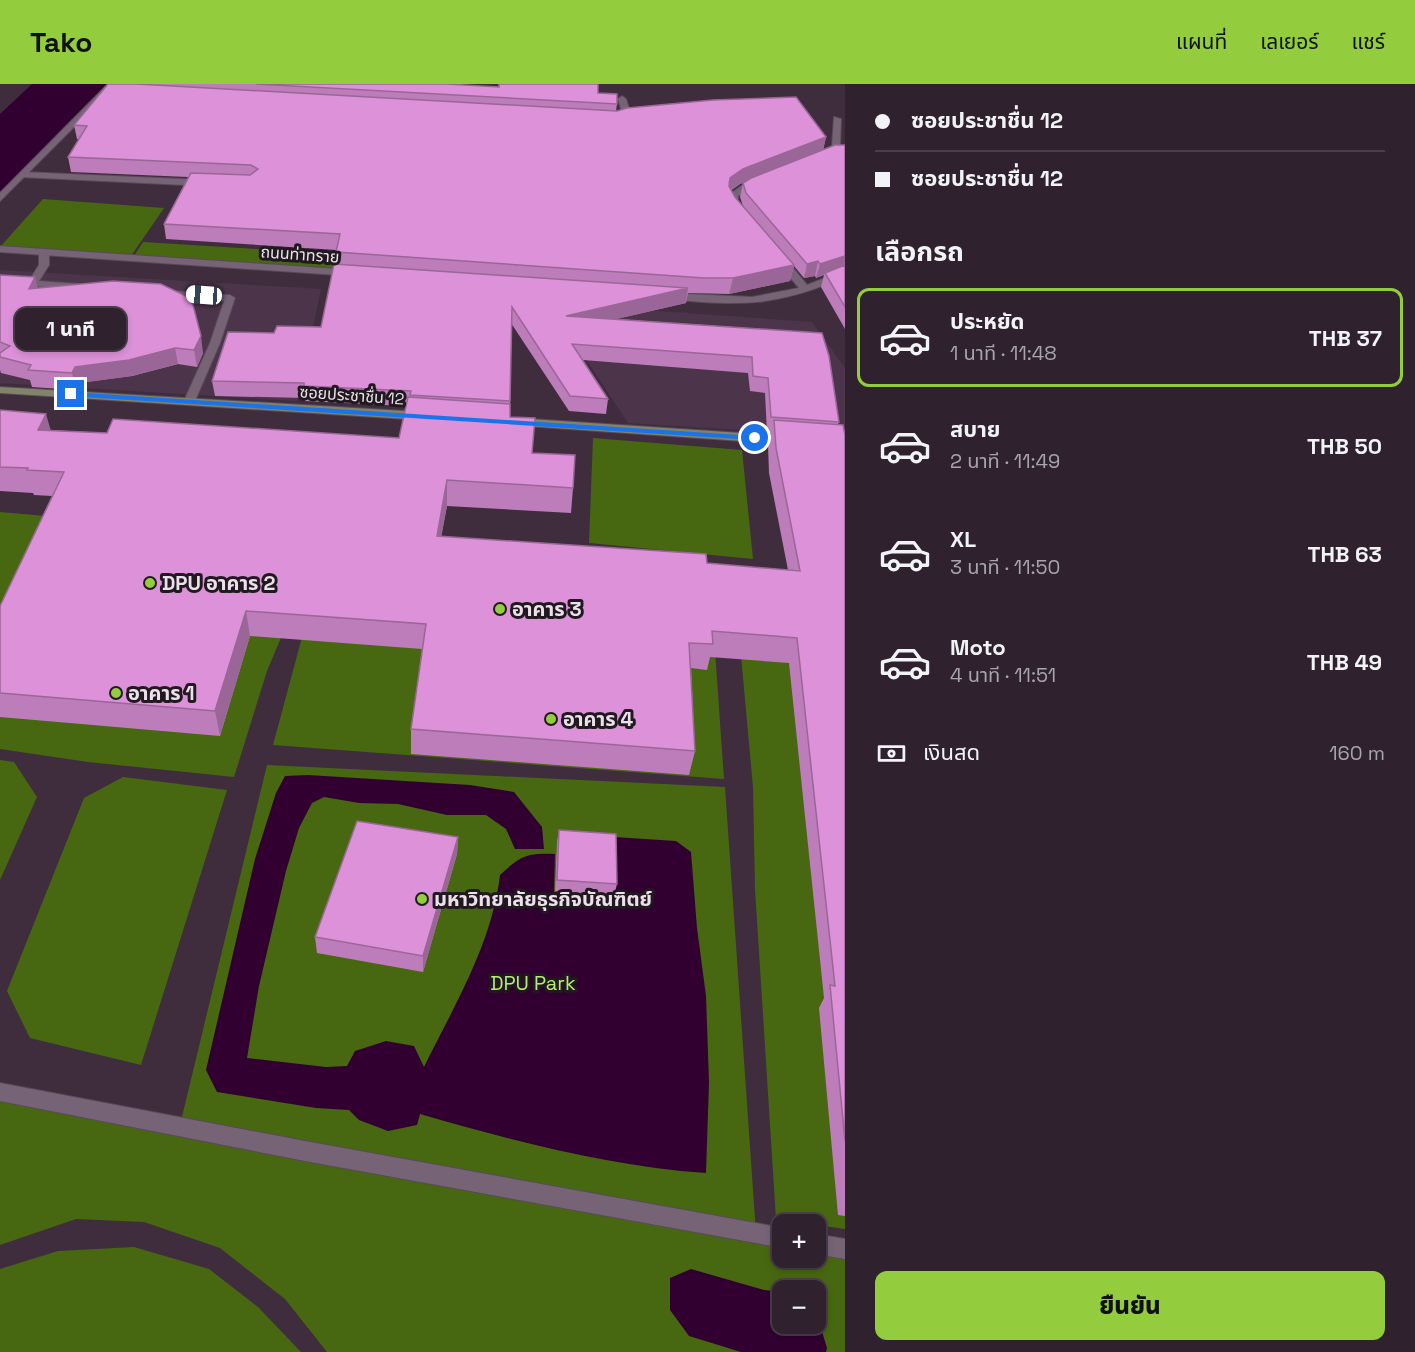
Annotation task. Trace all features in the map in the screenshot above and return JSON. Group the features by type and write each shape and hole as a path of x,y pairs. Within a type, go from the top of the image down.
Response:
{"main road":[{"name":"ซอยประชาชื่น 12","path":"0,390 432,417"},
{"path":"504,421 800,441"}],"street":[{"path":"0,198 113,89"},
{"path":"608,120 628,118 622,99"},
{"path":"812,163 828,155 836,147 837,119"},
{"path":"23,175 217,184"},
{"path":"745,218 733,201 734,195 744,188 773,177"},
{"name":"ถนนท่าทราย","path":"0,249 368,274"},
{"path":"44,253 44,265 27,284 89,288"},
{"path":"775,254 805,289"},
{"path":"654,295 757,300 779,297 845,273"},
{"path":"146,292 230,298 215,343 190,401"},
{"path":"0,1092 305,1151 772,1236"},
{"path":"826,1246 845,1249"}],"shaded area":[{"path":"32,84 107,84 0,192 0,114"},
{"path":"0,270 321,289 297,401 0,383"},
{"path":"561,304 812,322 845,368 845,436 628,423 563,324"},
{"path":"308,775 470,785 514,792 542,827 544,849 515,849 506,829 486,815 447,815 398,804 359,803 324,797 312,803 299,828 286,871 259,986 247,1058 326,1067 347,1066 355,1051 386,1041 414,1046 424,1067 480,950 496,901 500,875 524,857 555,854 554,892 615,896 614,837 676,841 691,852 697,928 706,996 709,1082 706,1173 633,1165 562,1151 420,1114 417,1125 388,1131 359,1120 349,1110 316,1108 217,1092 206,1070 255,859 276,793 285,776"},
{"path":"691,1269 772,1291 772,1334 823,1334 826,1352 741,1352 689,1336 670,1310 670,1278"}],"green space":[{"path":"43,199 164,208 131,256 0,247"},
{"path":"143,242 495,264 493,279 134,256"},
{"path":"593,438 742,450 753,559 589,543"},
{"path":"0,512 307,539 280,640 267,671 234,777 88,762 0,749"},
{"path":"328,541 711,594 724,779 273,745"},
{"path":"845,575 845,1229 826,1226 826,1214 776,1214 755,889 753,787 735,590"},
{"path":"0,760 14,762 37,797 0,880"},
{"name":"DPU Park","path":"267,765 725,787 756,1233 772,1236 772,1268 826,1268 826,1246 845,1249 845,1352 327,1352 285,1299 220,1248 144,1222 76,1219 0,1245 0,1092 180,1125"},
{"path":"123,777 227,790 141,1065 30,1038 7,991 84,798"},
{"path":"134,1247 209,1269 258,1307 301,1352 0,1352 0,1269 58,1251"}],"building":[{"path":"108,84 617,111 627,108 713,100 796,97 826,137 743,169 730,178 729,186 735,197 794,265 733,278 704,278 336,252 340,234 164,224 191,173 250,175 258,169 251,165 68,157 87,126 74,125"},
{"path":"256,84 447,84 499,87 499,84 598,84 598,93 617,94 617,104"},
{"path":"835,145 845,145 845,256 820,264 818,261 807,264 746,193 743,183"},
{"path":"334,264 688,288 566,316 822,333 829,356 839,422 771,417 768,378 753,376 752,357 572,344 608,399 570,396 512,307 510,401 410,395 411,391 304,386 304,383 212,381 228,332 274,333 277,326 321,327"},
{"path":"845,265 845,307 825,273"},
{"path":"0,275 35,277 29,289 113,281 161,284 186,296 193,305 201,336 194,350 175,348 129,360 75,367 72,373 28,370 31,365 0,357 0,353 10,346 0,342"},
{"path":"408,397 510,404 510,417 535,418 532,453 575,455 573,488 447,480 437,536 706,554 707,563 800,571 776,448 774,420 843,425 845,435 845,1141 830,985 835,986 797,638 712,631 713,644 689,643 695,751 411,729 426,624 246,611 215,711 0,693 0,606 64,472 0,467 0,410 46,414 38,430 107,433 113,419 399,438"},
{"path":"357,821 458,837 423,956 315,937"},
{"path":"559,830 616,834 617,884 557,880"}],"place":[{"name":"DPU อาคาร 2","path":"150,583"},
{"name":"อาคาร 3","path":"500,609"},
{"name":"อาคาร 1","path":"116,693"},
{"name":"อาคาร 4","path":"551,719"},
{"name":"มหาวิทยาลัยธุรกิจบัณฑิตย์","path":"422,899"}],"route":[{"path":"71,394 755,438"}]}
